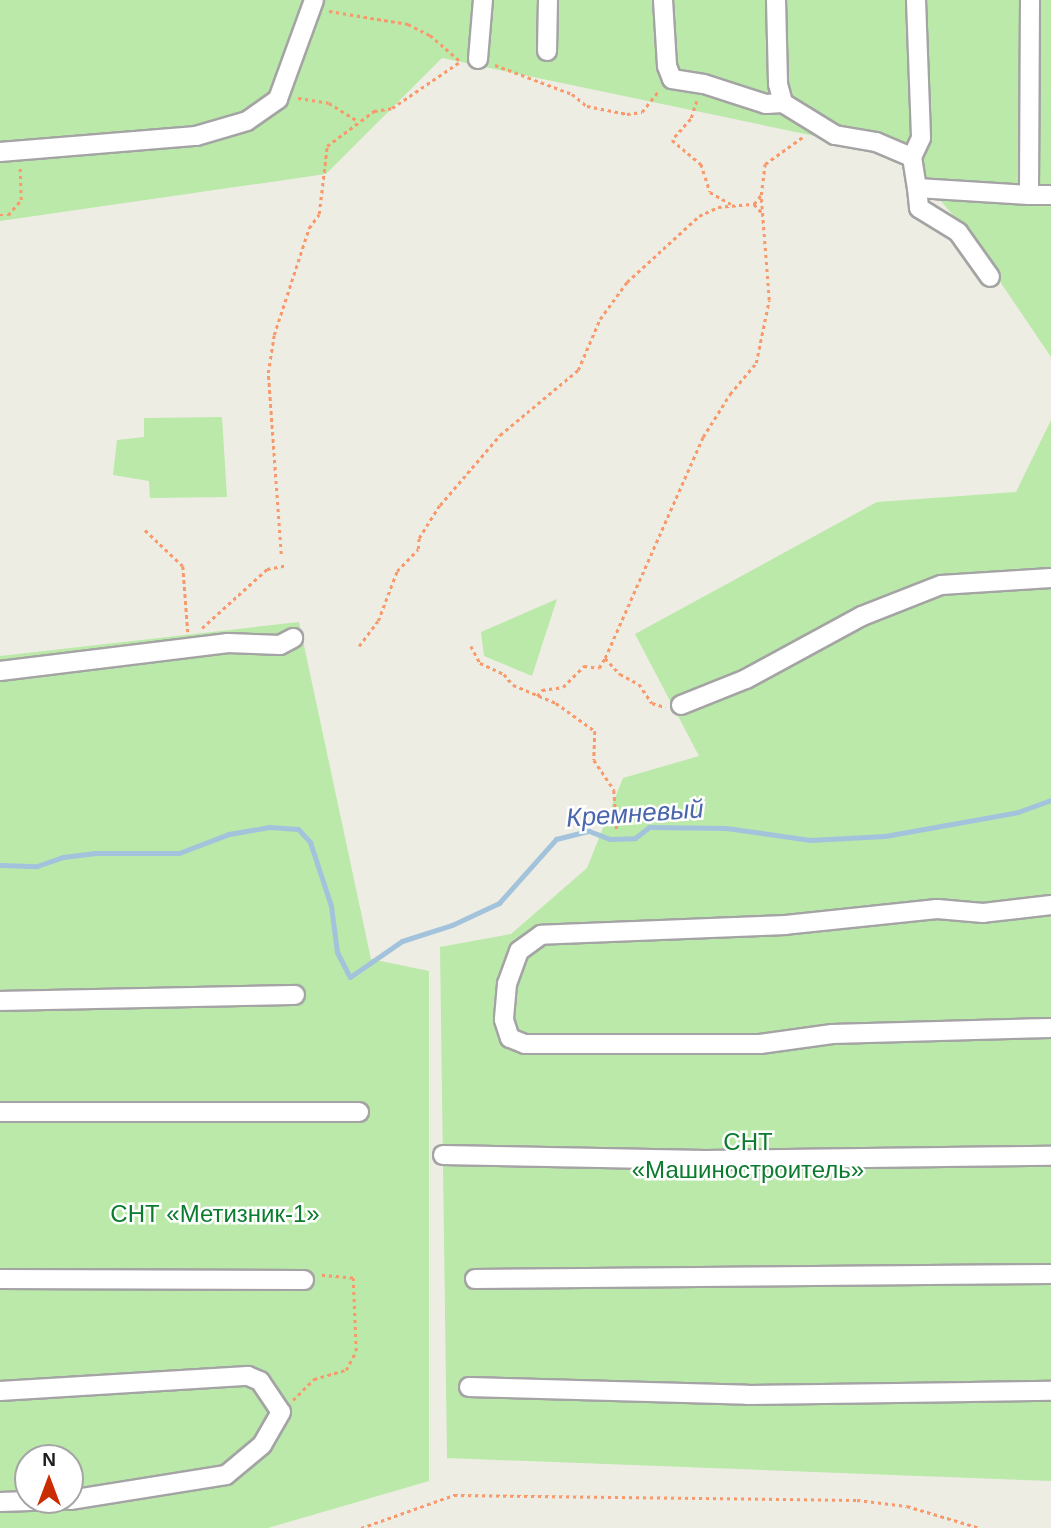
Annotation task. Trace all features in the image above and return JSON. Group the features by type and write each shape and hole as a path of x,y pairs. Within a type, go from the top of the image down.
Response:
{"lane":[{"path":"469,60 483,0"},
{"path":"547,51 548,0"},
{"path":"663,0 667,66 678,81 704,84 766,104 783,103 813,124 835,135 876,142 912,157"},
{"path":"776,0 783,103"},
{"path":"916,0 921,138 912,157 919,208 958,232 990,277"},
{"path":"1029,195 1030,0"},
{"path":"0,152 196,136 247,121 278,99 312,3"},
{"path":"917,188 1051,195"},
{"path":"681,705 746,679 862,616 941,585 1051,578"},
{"path":"0,671 228,643 280,645 293,638"},
{"path":"1051,905 983,913 937,909 786,925 541,935 519,951 507,984 504,1020 510,1038 525,1044 760,1044 832,1034 1051,1028"},
{"path":"0,1001 295,995"},
{"path":"0,1112 359,1112"},
{"path":"443,1155 705,1160 1051,1156"},
{"path":"474,1279 1051,1274"},
{"path":"0,1279 304,1280"},
{"path":"0,1391 248,1376 260,1381 281,1412 262,1445 226,1475 84,1498"},
{"path":"469,1387 748,1395 1051,1391"}],"path":[{"path":"312,3 408,24 469,60 572,94 587,106 627,114 642,111 678,81 698,102 691,118 672,140 701,164 710,192 734,205"},
{"path":"281,554 268,373 274,335 309,228 319,214 327,146 373,111 392,108 469,60"},
{"path":"278,99 316,99 338,106 358,121"},
{"path":"537,696 542,690 564,687 584,666 599,668 703,437 730,394 756,363 769,300 765,217 761,195 765,164 798,144 813,124"},
{"path":"0,215 8,215 21,200 19,152"},
{"path":"359,646 378,621 397,570 418,549 419,538 440,505 463,482 483,452 578,370 608,308 666,243 699,216 734,205 754,204 761,195"},
{"path":"754,204 765,217"},
{"path":"145,530 183,566 188,637 268,569 287,565"},
{"path":"471,646 480,663 537,696 556,703 595,731 594,760 614,790 617,829"},
{"path":"605,658 620,674 639,684 659,707 681,705"},
{"path":"281,1412 314,1379 346,1370 356,1351 353,1278 325,1274 304,1280"},
{"path":"361,1528 454,1495 857,1500 907,1506 980,1528"}],"green space":[{"path":"0,0 1051,0 1051,357 963,227 901,154 442,58 326,174 0,221"},
{"path":"222,417 227,497 150,498 149,481 113,475 117,440 144,437 144,418"},
{"name":"СНТ «Машиностроитель»","path":"1051,420 1051,1481 447,1458 440,947 511,934 587,868 623,778 699,756 635,634 877,502 1016,492"},
{"path":"557,599 532,676 484,656 481,632"},
{"name":"СНТ «Метизник-1»","path":"299,622 371,959 429,971 429,1481 268,1528 0,1528 0,656"}],"waterway":[{"name":"Кремневый","path":"0,865 37,866 63,857 96,853 179,853 229,834 269,827 298,829 310,842 331,906 337,952 350,977 402,941 452,925 499,903 556,839 589,831 610,839 635,838 649,827 726,828 810,840 885,836 1018,812 1051,800"}]}
